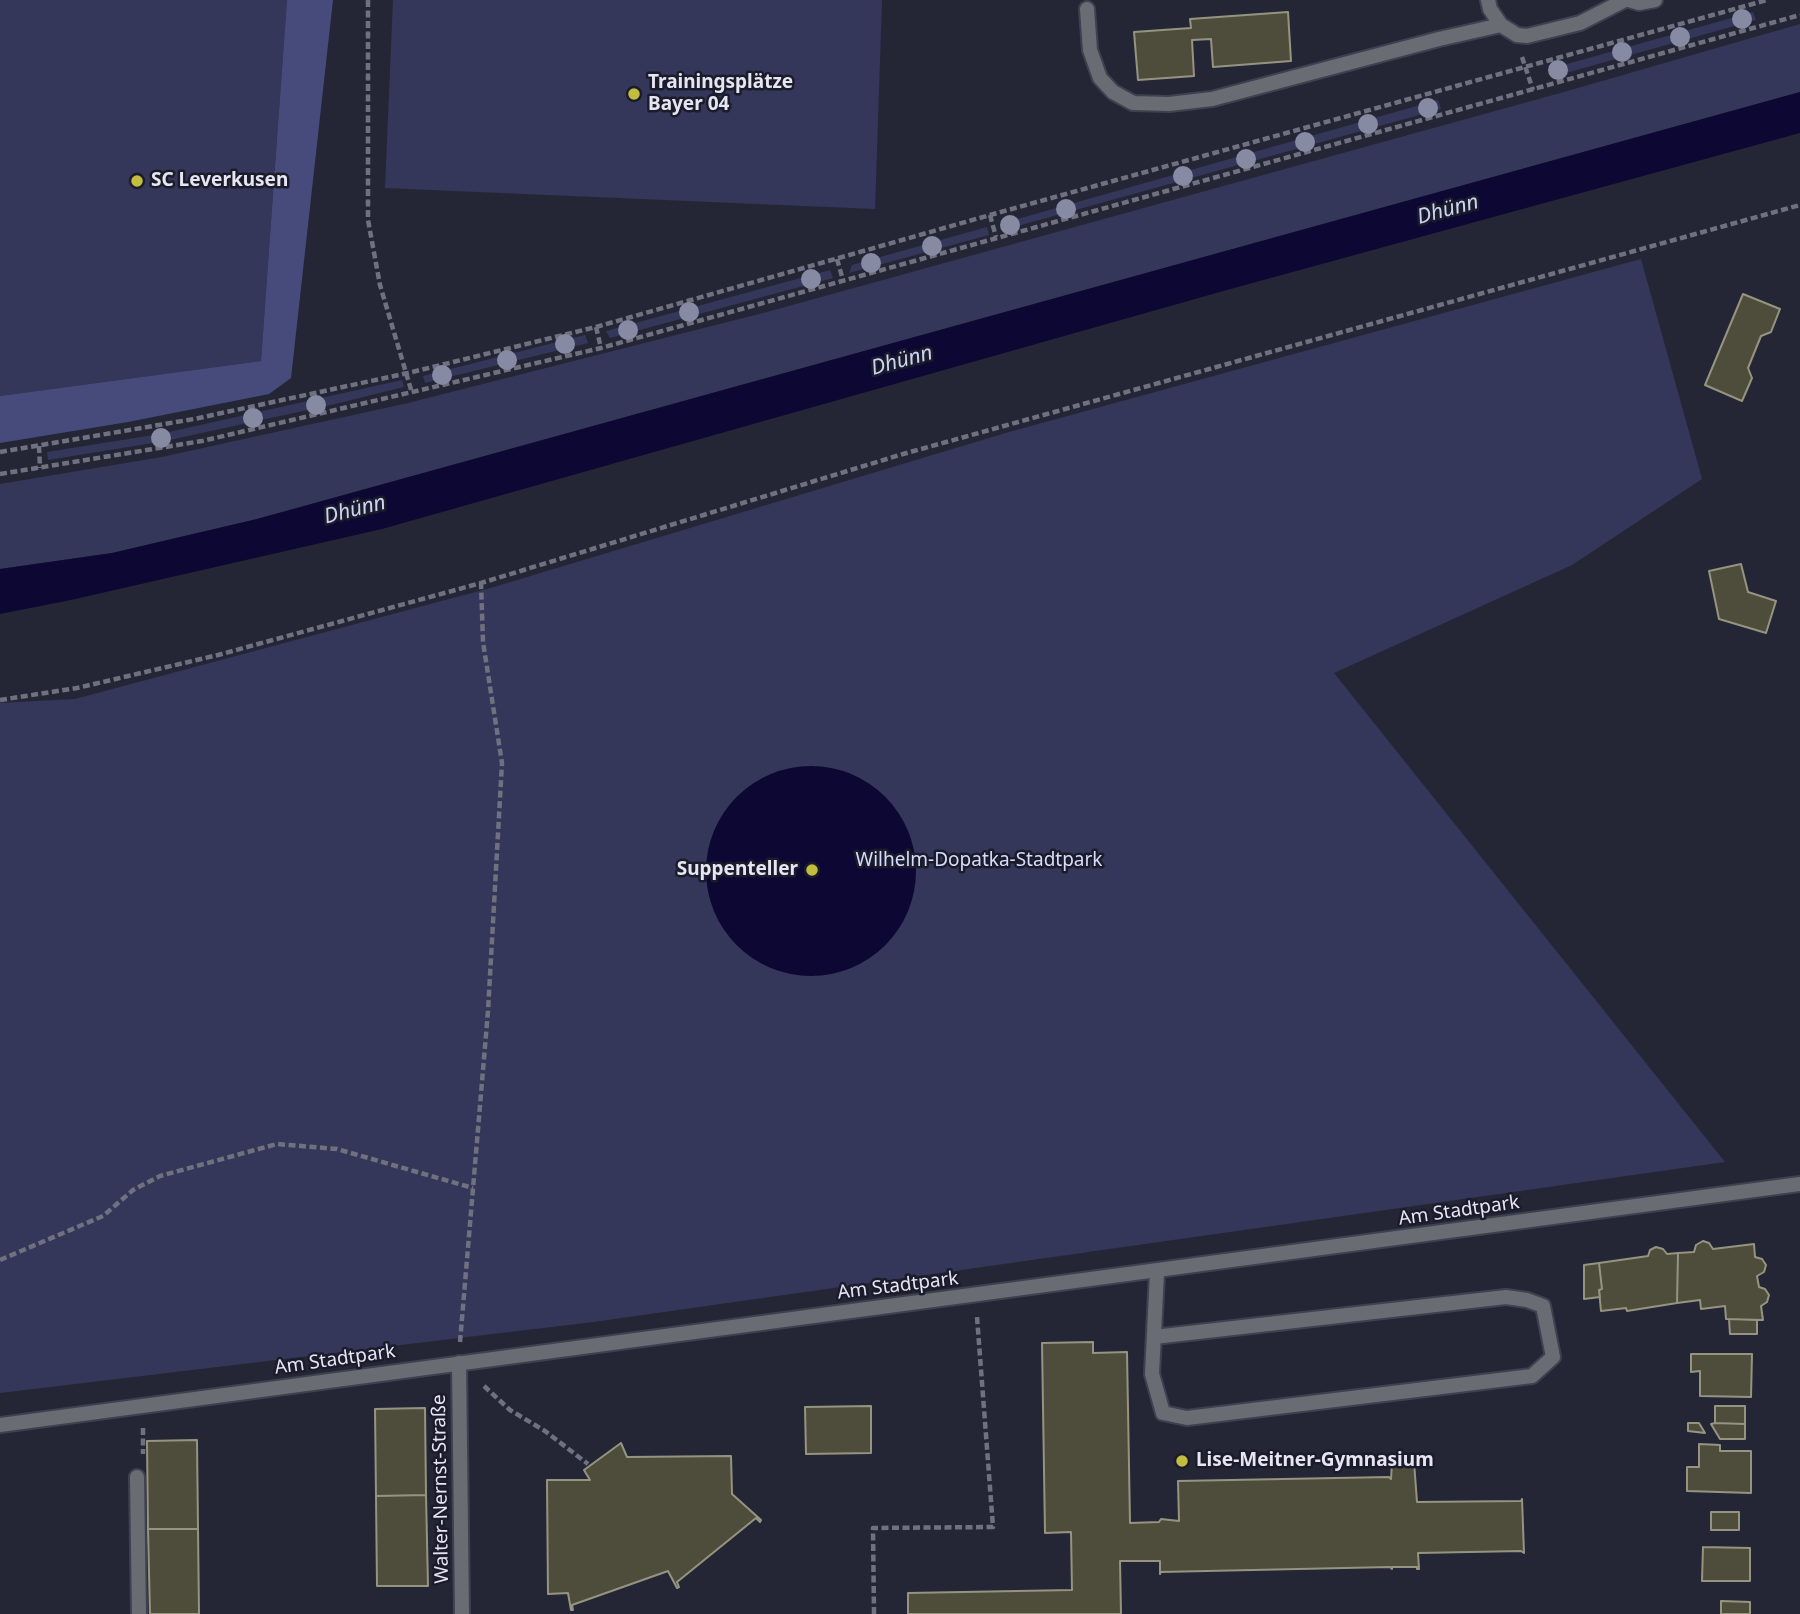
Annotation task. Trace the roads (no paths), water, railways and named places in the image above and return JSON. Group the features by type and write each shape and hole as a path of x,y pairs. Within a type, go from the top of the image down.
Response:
{"street":[{"path":"1488,0 1490,9 1501,25 1517,35 1527,36 1580,23 1627,0 1639,3 1655,0"},
{"path":"1087,9 1090,50 1100,78 1113,92 1133,103 1169,104 1212,99 1501,25"},
{"name":"Am Stadtpark","path":"0,1425 1800,1184"},
{"path":"1154,1337 1506,1297 1544,1306 1553,1357 1532,1376 1187,1418 1163,1413 1153,1374 1154,1337 1157,1272"},
{"name":"Walter-Nernst-Straße","path":"459,1363 463,1614"},
{"path":"137,1477 139,1614"}],"water":[{"name":"Dhünn","path":"1800,92 1800,133 1227,290 382,529 0,614 0,569 112,553 257,519"},
{"name":"Suppenteller","path":"811,766 832,768 851,774 869,783 885,797 899,813 908,831 914,850 914,892 908,911 899,929 885,945 869,959 851,968 832,974 811,976 790,974 771,968 753,959 737,945 723,929 714,911 708,892 706,871 708,850 714,831 723,813 737,797 753,783 771,774 790,768"}],"place":[{"name":"Trainingsplätze Bayer 04","path":"634,94"},
{"name":"SC Leverkusen","path":"137,181"},
{"name":"Suppenteller","path":"812,870"},
{"name":"Lise-Meitner-Gymnasium","path":"1182,1461"}],"park label":[{"name":"Wilhelm-Dopatka-Stadtpark","path":"979,861"}]}
